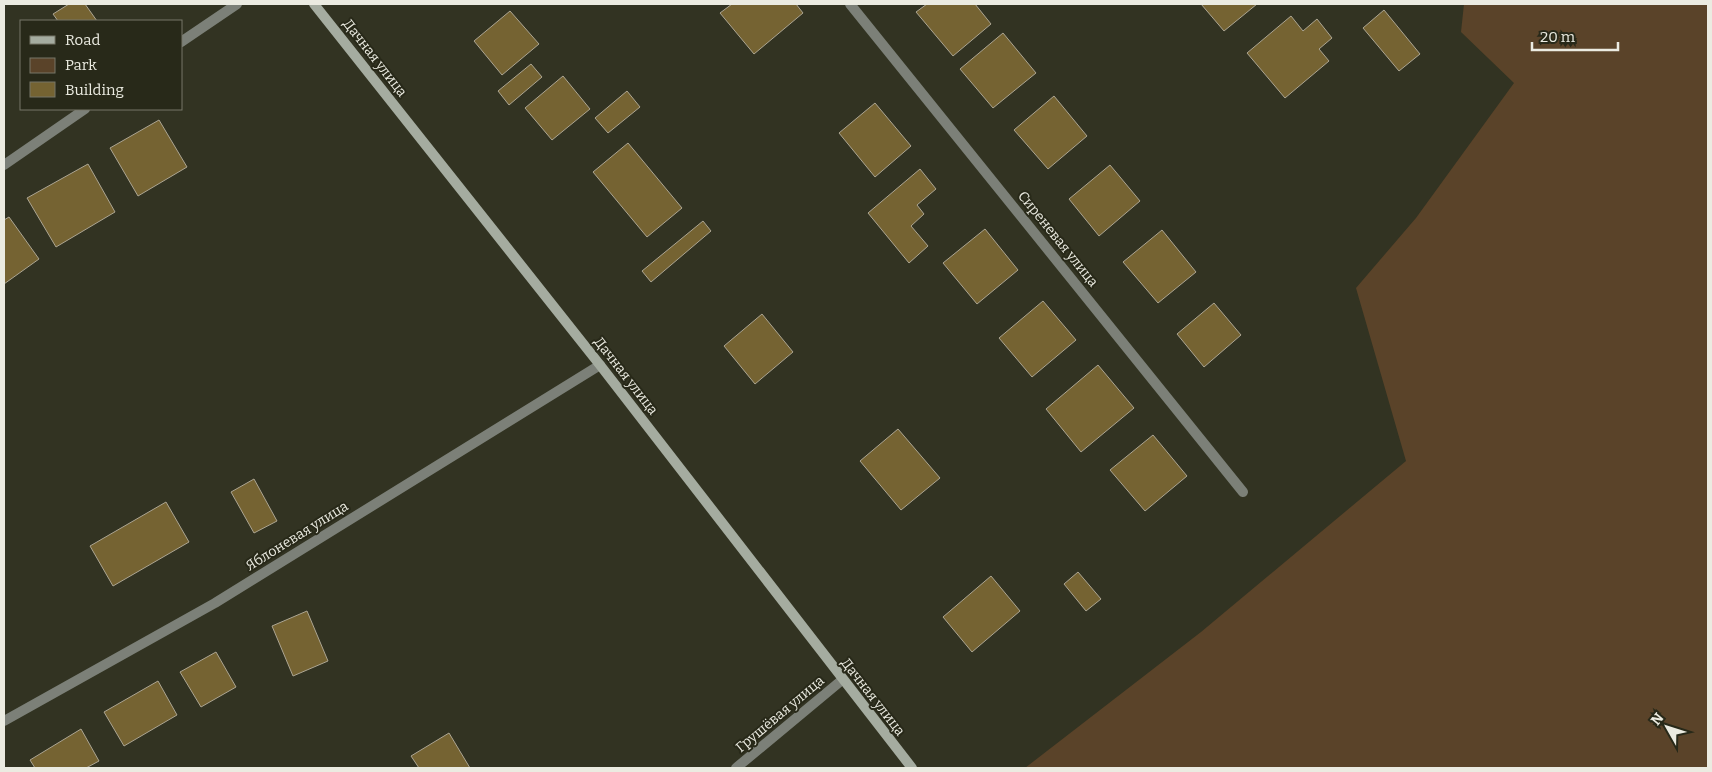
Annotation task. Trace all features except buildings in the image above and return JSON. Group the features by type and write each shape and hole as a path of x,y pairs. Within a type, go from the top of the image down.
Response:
{"main road":[{"name":"Дачная улица","path":"314,4 600,365 912,768"}],"street":[{"path":"182,41 237,4"},
{"name":"Сиреневая улица","path":"850,4 1244,492"},
{"path":"4,165 84,110"},
{"name":"Яблоневая улица","path":"4,721 214,603 600,365"},
{"name":"Грушёвая улица","path":"736,768 842,680"}],"green space":[{"path":"1464,4 1708,4 1708,768 1025,768 1201,632 1406,461 1356,288 1416,218 1514,83 1461,32"}]}
